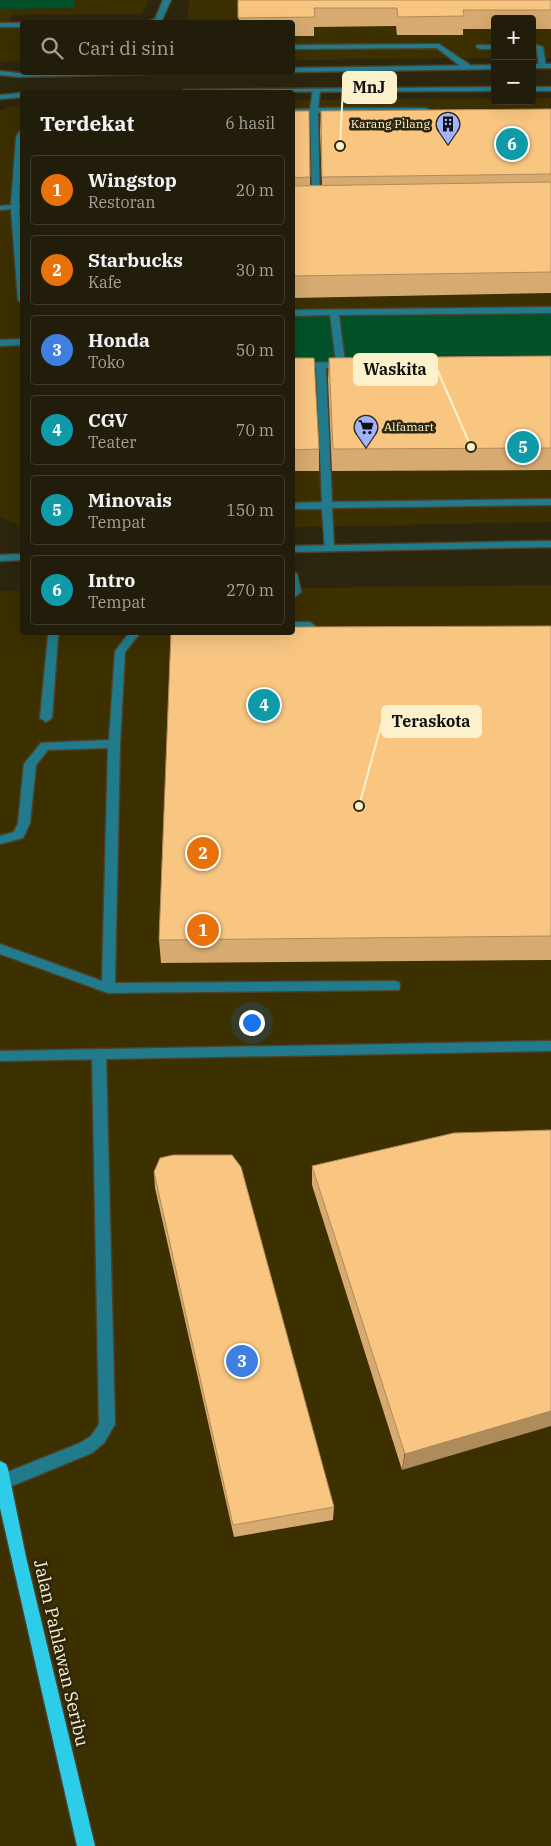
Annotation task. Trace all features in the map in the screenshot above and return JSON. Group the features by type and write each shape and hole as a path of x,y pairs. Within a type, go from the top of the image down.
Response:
{"main road":[{"name":"Jalan Pahlawan Seribu","path":"1,1475 86,1846"}],"street":[{"path":"158,20 167,0"},
{"path":"0,25 20,25"},
{"path":"295,47 439,46 466,67"},
{"path":"480,47 491,47"},
{"path":"539,47 547,66"},
{"path":"295,70 491,67"},
{"path":"0,73 21,87"},
{"path":"0,97 21,87 123,75"},
{"path":"295,90 491,89"},
{"path":"536,89 551,89"},
{"path":"316,90 312,202 326,202"},
{"path":"295,111 433,110"},
{"path":"20,138 20,237"},
{"path":"0,208 19,206"},
{"path":"295,313 551,310"},
{"path":"334,312 341,365"},
{"path":"0,343 20,342"},
{"path":"295,366 360,365"},
{"path":"321,366 328,548"},
{"path":"295,506 551,502"},
{"path":"295,549 551,544"},
{"path":"0,558 20,557"},
{"path":"295,626 310,626"},
{"path":"46,718 54,635"},
{"path":"108,988 114,744 120,652 134,635"},
{"path":"0,840 19,835 24,823 30,764 45,746 114,744"},
{"path":"0,949 108,988 394,986"},
{"path":"0,1056 551,1046"},
{"path":"1,1475 86,1448 96,1442 103,1433 106,1424 99,1054"}],"shaded area":[{"path":"0,0 149,0 142,14 11,15 9,28 20,28 20,62 0,61"},
{"path":"189,0 551,0 551,58 536,58 536,15 491,15 491,58 295,60 295,20 187,20"},
{"path":"491,98 491,105 536,105 536,98 551,98 551,522 295,527 295,100"},
{"path":"20,105 20,525 0,517 0,111 10,106"},
{"path":"551,585 551,1846 0,1846 0,591 20,591 20,635 295,635 295,588"}],"green space":[{"path":"0,0 75,0 74,8 0,9"},
{"path":"551,310 551,361 295,366 295,313"}],"building":[{"path":"238,0 551,0 551,10 463,10 464,16 398,17 397,8 314,8 315,17 238,18"},
{"path":"551,109 551,174 322,177 321,111"},
{"path":"295,111 309,111 310,177 295,178"},
{"path":"551,182 551,272 295,276 295,186"},
{"path":"551,356 551,448 333,449 329,358"},
{"path":"295,358 314,358 319,449 295,450"},
{"path":"551,626 551,936 159,940 171,635 295,635 295,627"},
{"path":"551,1130 551,1411 405,1454 312,1166 454,1133"},
{"path":"173,1155 232,1155 241,1167 334,1507 233,1525 154,1172 160,1158"}],"place":[{"name":"Intro","path":"512,144"},
{"name":"Karang Pilang","path":"448,145"},
{"name":"MnJ","path":"340,146"},
{"name":"Waskita","path":"471,447"},
{"name":"Minovais","path":"523,447"},
{"name":"Alfamart","path":"366,448"},
{"name":"CGV","path":"264,705"},
{"name":"Teraskota","path":"359,806"},
{"name":"Starbucks","path":"203,853"},
{"name":"Wingstop","path":"203,930"},
{"name":"Honda","path":"242,1361"}]}
